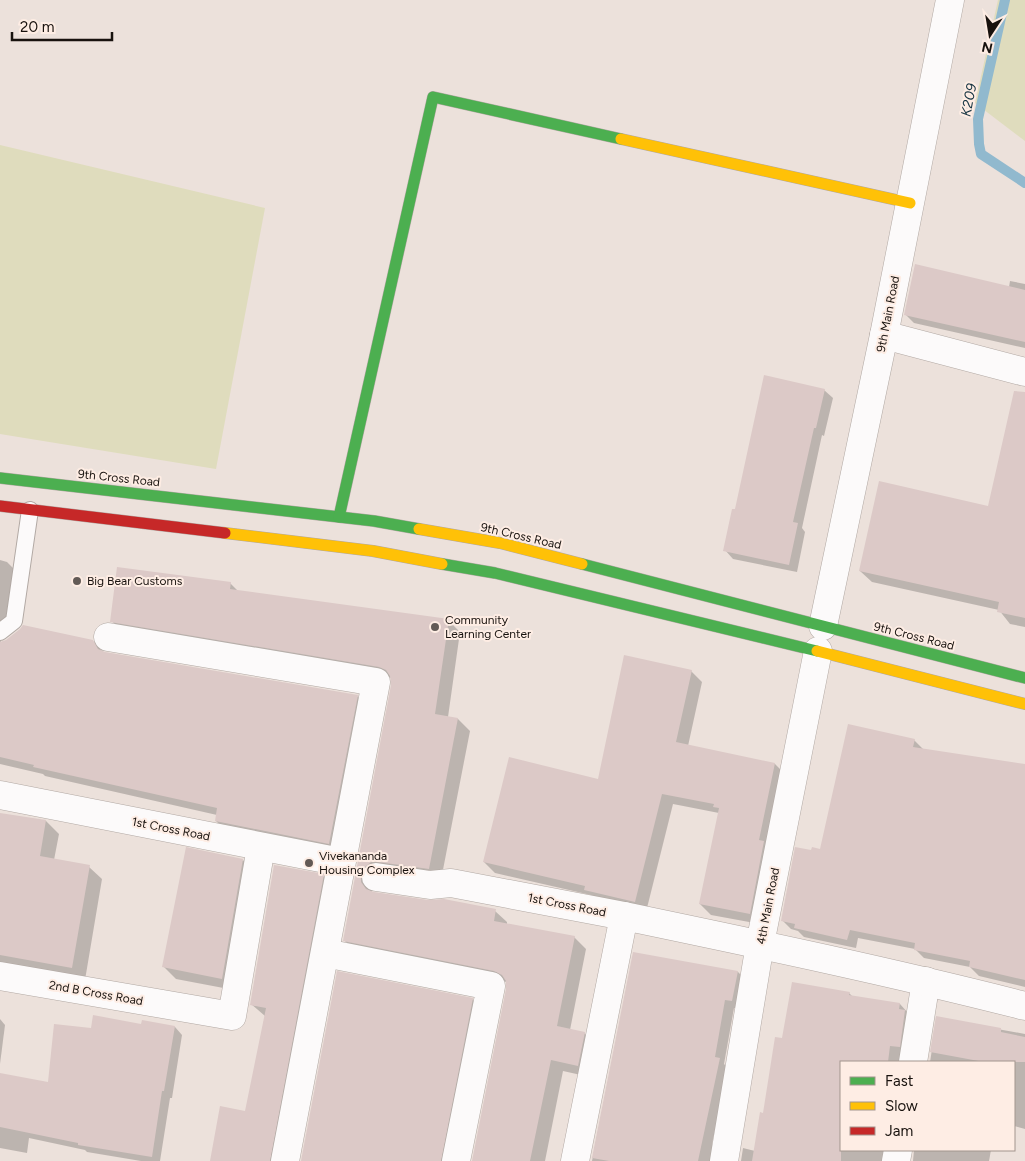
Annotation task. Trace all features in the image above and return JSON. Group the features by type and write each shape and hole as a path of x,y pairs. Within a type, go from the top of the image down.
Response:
{"main road":[{"path":"339,517 433,97 910,203"},
{"name":"9th Cross Road","path":"0,478 374,521 500,543 820,639 1025,704"},
{"name":"9th Cross Road","path":"0,506 373,551 1025,678"}],"street":[{"name":"9th Main Road","path":"820,639 910,203 943,1"},
{"path":"884,335 1025,372"},
{"path":"108,637 376,682 285,1161"},
{"name":"4th Main Road","path":"724,1161 760,944 820,639"},
{"name":"1st Cross Road","path":"0,795 341,862"},
{"name":"2nd B Cross Road","path":"0,976 232,1016 261,847"},
{"name":"1st Cross Road","path":"376,877 430,885 451,884 624,916 926,981 1025,1006"},
{"path":"575,1161 624,916"},
{"path":"325,953 491,986 456,1161"},
{"path":"913,1061 926,981"}],"lane":[{"path":"0,632 14,621 30,510"}],"shaded area":[{"path":"998,0 1025,0 1025,141 975,103"},
{"path":"0,145 265,208 216,469 0,434"}],"building":[{"path":"915,264 1025,290 1025,342 904,315"},
{"path":"764,375 825,389 816,428 814,428 793,522 798,523 789,565 723,551 732,509 735,509"},
{"path":"1014,391 1025,392 1025,618 997,612 999,602 859,571 879,481 988,506"},
{"path":"117,567 231,582 230,589 449,619 435,714 458,718 429,869 371,862 364,868 361,874 361,882 366,889 374,892 428,900 444,899 496,909 494,921 575,936 557,1026 585,1032 578,1066 551,1060 530,1161 472,1161 506,989 506,981 502,975 494,971 343,941 391,685 390,676 386,670 379,667 110,622"},
{"path":"23,625 93,640 98,649 105,652 358,695 329,844 215,821 217,808 33,767 34,765 0,757 0,642 6,640"},
{"path":"624,655 692,670 676,742 775,763 759,840 764,841 750,914 699,904 719,808 713,807 714,804 662,794 635,902 584,890 585,886 483,862 509,757 598,779"},
{"path":"848,724 915,739 913,747 1025,764 1025,980 969,967 970,961 914,950 915,943 850,930 847,940 794,928 795,924 781,921 795,847 811,850 812,847 820,849"},
{"path":"0,813 46,820 40,856 90,865 72,968 0,955"},
{"path":"186,847 243,859 222,979 162,967"},
{"path":"274,865 324,874 270,1161 210,1161 220,1106 245,1111 266,1008 250,1005"},
{"path":"633,952 738,971 732,1001 725,1000 715,1057 720,1058 698,1161 609,1161 592,1158"},
{"path":"337,971 473,998 441,1161 301,1161"},
{"path":"792,982 850,992 849,995 900,1003 899,1009 905,1010 900,1047 890,1046 888,1061 840,1061 841,1161 752,1161 760,1112 763,1113 775,1037 782,1038"},
{"path":"93,1015 141,1024 142,1020 175,1026 164,1091 162,1091 152,1157 78,1145 78,1143 0,1127 0,1073 48,1082 54,1024 91,1028"},
{"path":"936,1016 1001,1028 1001,1032 1025,1037 1025,1062 979,1061 930,1052"}],"waterway":[{"name":"K209","path":"1005,0 978,119 979,144 981,154 1025,183"}],"traffic: fast":[{"path":"339,517 433,97 621,139"},
{"path":"0,478 374,521 419,529"},
{"path":"442,564 495,573 817,651"},
{"path":"582,564 1025,678"}],"traffic: slow":[{"path":"621,139 910,203"},
{"path":"419,529 500,543 582,564"},
{"path":"225,533 373,551 442,564"},
{"path":"817,651 1025,704"}],"traffic: jam":[{"path":"0,506 225,533"}],"place":[{"name":"Big Bear Customs","path":"77,581"},
{"name":"Community Learning Center","path":"435,627"},
{"name":"Vivekananda Housing Complex","path":"309,863"}]}
